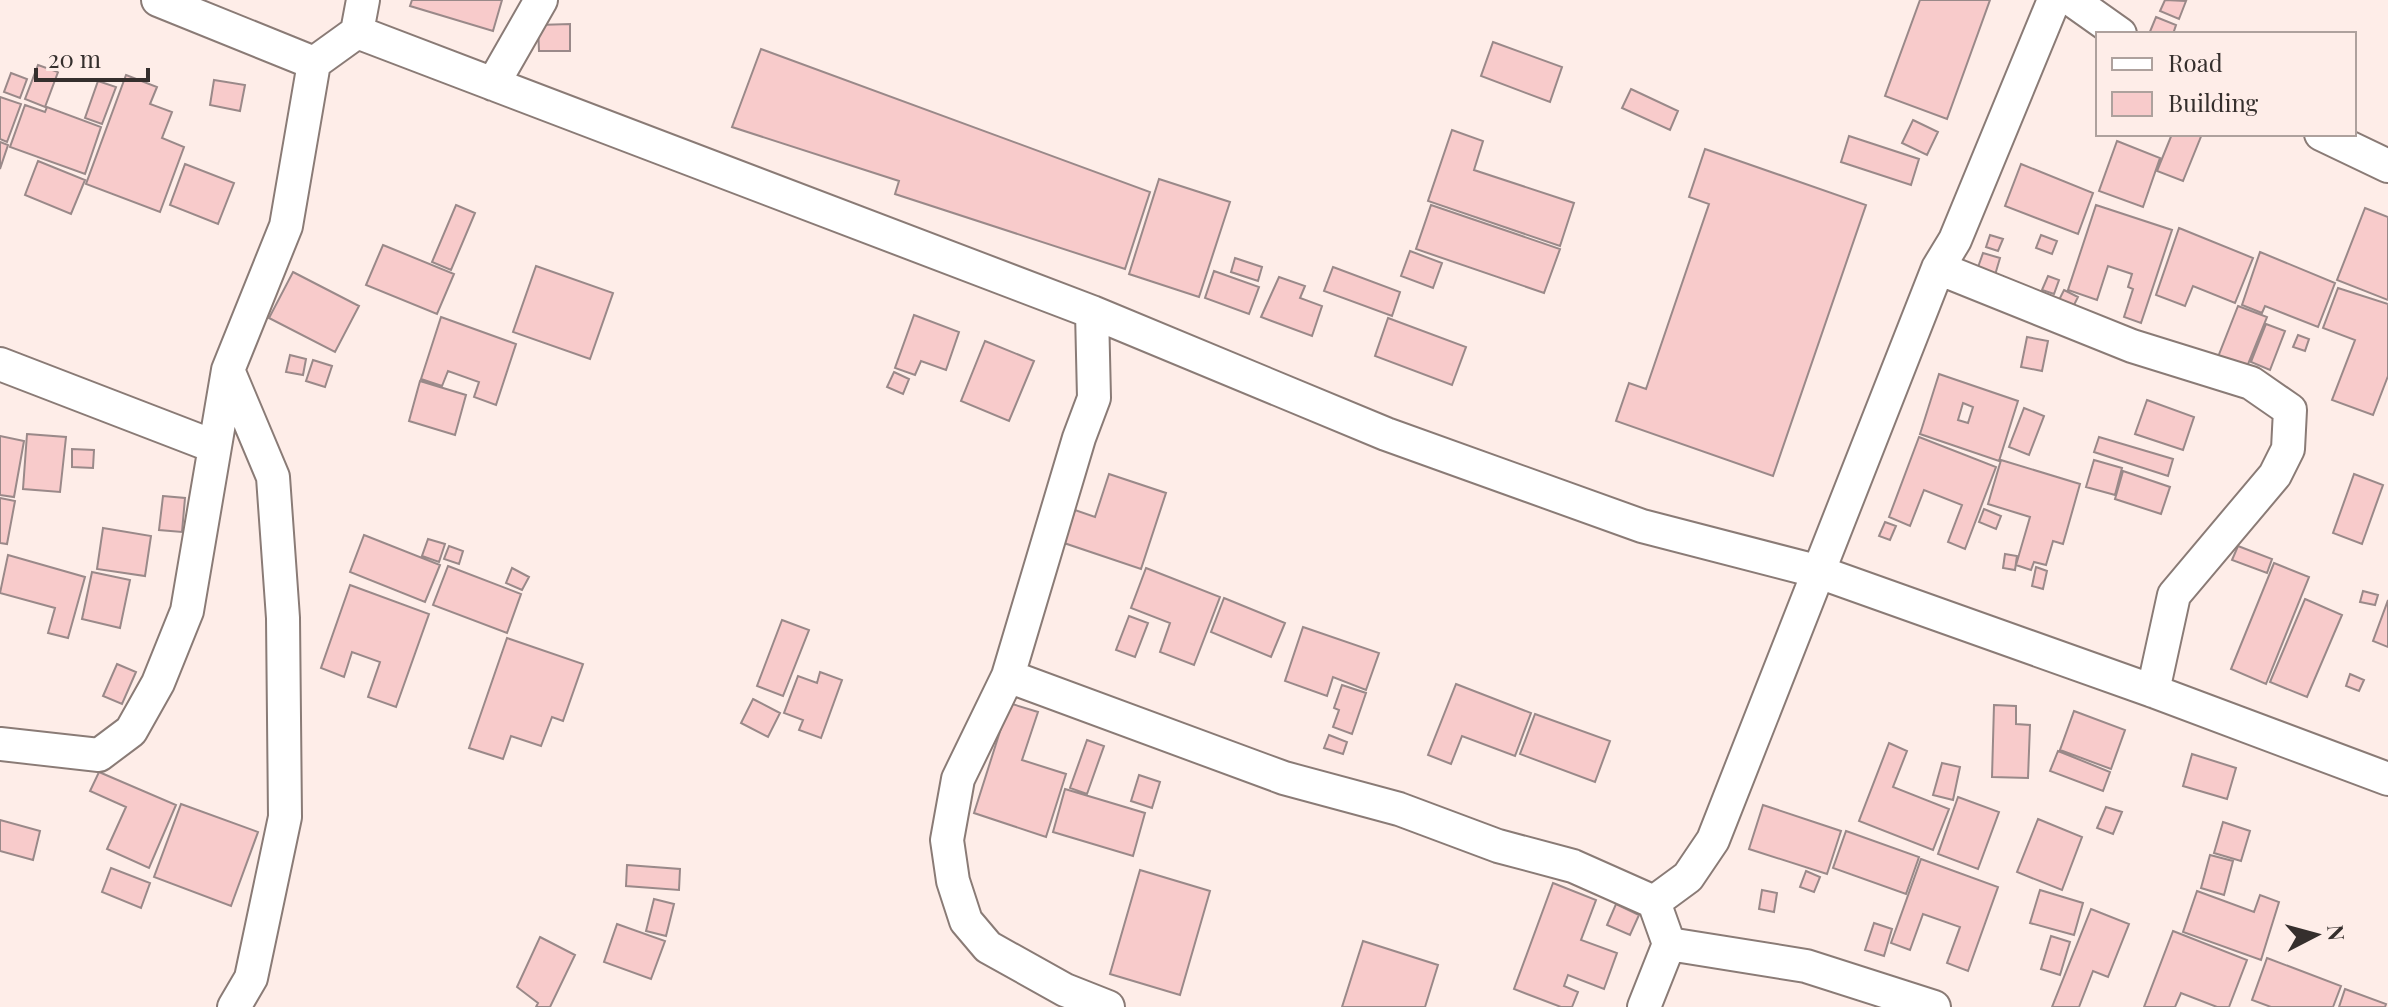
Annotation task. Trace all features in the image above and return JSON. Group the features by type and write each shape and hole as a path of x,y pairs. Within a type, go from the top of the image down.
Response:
{"street":[{"path":"158,0 314,63"},
{"path":"0,744 99,755 131,731 158,683 187,611 228,370 286,226 314,63 357,32 363,0"},
{"path":"493,84 541,0"},
{"path":"1654,902 1688,877 1713,840 1816,571 1938,268 1955,240 2054,0"},
{"path":"2072,0 2117,32"},
{"path":"357,32 1092,312 1386,434 1642,526 1816,571 2388,779"},
{"path":"2325,136 2388,166"},
{"path":"1938,268 2132,346 2251,383 2290,410 2288,449 2275,475 2174,595 2153,691"},
{"path":"1092,312 1094,398 1065,482 1008,676 958,779 947,840 953,881 966,921 988,947 1065,990 1108,1007"},
{"path":"0,364 213,446"},
{"path":"228,370 273,477 283,618 285,771 285,817 251,978 234,1007"},
{"path":"1008,676 1284,778 1399,809 1498,846 1573,866 1654,902 1669,944 1644,1007"},
{"path":"1669,944 1806,966 1934,1007"}],"building":[{"path":"412,0 502,0 493,31 410,6"},
{"path":"1920,0 1990,0 1947,119 1885,96"},
{"path":"2165,0 2186,1 2179,19 2160,11"},
{"path":"2156,17 2176,25 2174,32 2150,32"},
{"path":"570,24 570,51 539,51 538,25"},
{"path":"1493,42 1562,67 1550,102 1481,76"},
{"path":"761,49 1150,192 1125,269 895,194 899,181 732,127"},
{"path":"38,65 58,72 45,107 25,99"},
{"path":"11,73 27,79 20,98 4,92"},
{"path":"126,75 157,87 150,104 172,112 162,138 184,147 160,212 86,184"},
{"path":"214,80 245,85 240,111 210,105"},
{"path":"98,81 116,87 102,124 85,118"},
{"path":"1631,89 1678,111 1670,130 1622,108"},
{"path":"0,97 21,104 7,142 0,139"},
{"path":"25,105 45,112 47,107 101,127 85,174 10,147"},
{"path":"1913,120 1938,132 1927,155 1902,143"},
{"path":"1452,130 1483,141 1474,170 1574,203 1560,246 1428,201"},
{"path":"1849,136 1919,159 1911,185 1841,162"},
{"path":"2171,136 2201,136 2183,181 2157,171"},
{"path":"2117,141 2160,158 2143,207 2099,191"},
{"path":"0,142 8,145 0,169"},
{"path":"1705,149 1866,205 1773,476 1616,421 1629,383 1646,389 1709,204 1689,197"},
{"path":"38,161 85,180 71,214 25,195"},
{"path":"185,164 234,183 218,224 170,205"},
{"path":"2021,164 2093,193 2078,234 2005,206"},
{"path":"1159,179 1230,202 1199,297 1129,274"},
{"path":"456,205 475,213 451,270 432,262"},
{"path":"1431,205 1560,249 1544,293 1416,249"},
{"path":"2096,205 2172,230 2141,323 2124,317 2133,289 2128,287 2132,274 2108,266 2097,300 2068,290"},
{"path":"2365,208 2388,217 2388,300 2337,280"},
{"path":"2179,228 2253,258 2235,303 2193,286 2185,306 2156,295"},
{"path":"1990,235 2003,239 1998,251 1986,247"},
{"path":"2041,235 2057,241 2052,254 2036,248"},
{"path":"383,245 454,274 437,314 366,285"},
{"path":"1410,251 1442,263 1433,288 1401,276"},
{"path":"2260,252 2335,283 2318,327 2265,306 2262,313 2242,305"},
{"path":"1983,253 2000,258 1995,275 1977,270"},
{"path":"1235,258 1262,267 1258,281 1231,272"},
{"path":"536,266 613,293 590,359 513,332"},
{"path":"1333,267 1400,292 1392,316 1324,291"},
{"path":"1214,271 1259,287 1249,314 1205,298"},
{"path":"293,272 359,306 335,352 269,318"},
{"path":"2048,276 2059,280 2054,294 2042,290"},
{"path":"1279,277 1305,286 1300,298 1322,306 1312,336 1261,317"},
{"path":"2338,288 2388,304 2388,376 2373,415 2332,400 2355,340 2323,328"},
{"path":"2064,290 2078,297 2071,311 2057,304"},
{"path":"2238,306 2267,317 2246,369 2218,357"},
{"path":"914,315 959,332 946,370 921,361 915,375 895,368"},
{"path":"441,317 516,344 496,405 474,397 479,382 448,371 442,386 421,379"},
{"path":"1388,318 1466,347 1452,385 1375,356"},
{"path":"2266,324 2285,331 2270,370 2251,362"},
{"path":"2298,335 2309,339 2305,351 2293,347"},
{"path":"2027,337 2048,341 2042,371 2021,367"},
{"path":"985,341 1034,361 1009,421 961,401"},
{"path":"290,355 306,359 303,375 286,372"},
{"path":"313,360 332,366 325,387 306,381"},
{"path":"894,372 909,379 903,394 887,387"},
{"path":"1939,374 2018,401 1999,461 1920,434","holes":["1963,403 1973,407 1968,423 1958,420"]},
{"path":"420,381 466,395 455,435 409,421"},
{"path":"2147,400 2194,417 2183,450 2135,434"},
{"path":"2024,408 2044,416 2029,455 2009,447"},
{"path":"27,434 66,437 60,492 23,489"},
{"path":"0,436 24,441 14,497 0,495"},
{"path":"1919,437 1996,467 1965,549 1948,542 1962,505 1924,490 1910,526 1889,517"},
{"path":"2099,437 2173,459 2168,476 2094,452"},
{"path":"72,449 94,450 93,468 72,467"},
{"path":"2001,460 2080,484 2063,544 2053,541 2046,565 2034,562 2031,570 2016,565 2030,517 1988,504"},
{"path":"2094,460 2122,468 2115,495 2086,487"},
{"path":"2123,471 2170,487 2161,514 2115,499"},
{"path":"1109,474 1166,493 1141,569 1064,543 1075,510 1095,517"},
{"path":"2354,474 2383,485 2362,544 2333,533"},
{"path":"163,496 185,498 182,532 159,530"},
{"path":"0,498 15,501 7,544 0,543"},
{"path":"1984,509 2001,516 1996,529 1979,522"},
{"path":"1885,522 1896,526 1890,540 1879,536"},
{"path":"103,528 151,536 145,576 97,569"},
{"path":"364,535 440,565 425,602 350,572"},
{"path":"428,539 445,544 439,562 422,556"},
{"path":"449,546 463,551 459,564 444,559"},
{"path":"2238,546 2272,559 2267,573 2232,560"},
{"path":"2005,554 2017,556 2015,570 2003,568"},
{"path":"8,555 85,577 68,638 48,633 55,608 0,593"},
{"path":"2274,563 2309,577 2266,684 2231,669"},
{"path":"448,566 521,594 507,633 433,605"},
{"path":"2036,567 2047,571 2043,589 2032,586"},
{"path":"512,568 529,577 522,590 506,583"},
{"path":"1146,568 1220,597 1194,665 1160,652 1170,623 1131,608"},
{"path":"92,572 130,580 120,628 82,619"},
{"path":"350,585 429,614 396,707 368,697 380,662 352,652 344,677 321,668"},
{"path":"2363,591 2378,595 2375,605 2360,602"},
{"path":"1224,598 1285,623 1271,657 1211,632"},
{"path":"2305,599 2342,615 2307,697 2270,682"},
{"path":"2388,600 2388,647 2373,641"},
{"path":"1129,616 1148,623 1135,657 1116,650"},
{"path":"782,620 809,630 783,696 757,686"},
{"path":"1303,627 1379,653 1366,690 1333,677 1327,696 1285,681"},
{"path":"507,638 583,664 563,721 552,717 541,746 511,736 503,759 469,748"},
{"path":"117,664 136,672 122,704 103,696"},
{"path":"820,672 842,680 821,738 799,730 803,720 784,713 798,676 817,683"},
{"path":"2350,674 2364,680 2359,691 2346,686"},
{"path":"1456,684 1531,713 1515,756 1462,736 1451,764 1428,755"},
{"path":"1342,685 1366,693 1352,734 1333,727 1339,710 1334,708"},
{"path":"753,699 780,713 768,737 741,723"},
{"path":"1009,703 1038,712 1022,760 1066,774 1046,837 974,813"},
{"path":"1994,705 2016,706 2016,724 2030,725 2028,778 1992,777"},
{"path":"2074,711 2125,730 2111,769 2060,750"},
{"path":"1535,714 1610,741 1595,782 1520,754"},
{"path":"1329,735 1347,742 1343,754 1324,748"},
{"path":"1087,740 1104,746 1087,794 1070,788"},
{"path":"1889,743 1907,751 1893,787 1949,809 1933,850 1859,821"},
{"path":"2058,751 2110,772 2103,791 2050,771"},
{"path":"2192,754 2236,768 2227,799 2183,786"},
{"path":"1942,763 1960,767 1953,800 1933,795"},
{"path":"99,772 176,805 149,868 107,849 126,807 90,791"},
{"path":"1139,775 1160,782 1152,808 1131,801"},
{"path":"1065,789 1145,813 1133,856 1053,832"},
{"path":"1958,797 1999,812 1978,869 1938,854"},
{"path":"181,804 258,832 231,906 154,877"},
{"path":"1763,805 1841,831 1827,874 1749,849"},
{"path":"2106,807 2122,812 2113,834 2097,828"},
{"path":"2038,819 2082,837 2062,890 2017,872"},
{"path":"0,820 40,831 33,860 0,851"},
{"path":"2223,822 2250,831 2241,861 2214,853"},
{"path":"1846,831 1919,857 1906,894 1833,868"},
{"path":"2210,855 2233,861 2224,895 2201,888"},
{"path":"1921,859 1998,887 1968,971 1947,963 1960,927 1923,914 1910,950 1891,943"},
{"path":"627,865 680,869 679,890 626,886"},
{"path":"111,868 150,883 141,908 102,892"},
{"path":"1140,870 1210,891 1180,995 1110,974"},
{"path":"1806,871 1820,877 1814,892 1800,887"},
{"path":"1553,883 1596,900 1581,940 1617,953 1604,989 1568,975 1564,986 1578,992 1572,1007 1561,1007 1514,989"},
{"path":"1762,890 1777,893 1774,912 1759,909"},
{"path":"2040,890 2083,903 2074,935 2030,923"},
{"path":"2197,891 2254,912 2260,895 2279,902 2261,960 2183,932"},
{"path":"654,899 674,904 666,936 646,931"},
{"path":"1616,904 1639,915 1630,935 1607,925"},
{"path":"2091,909 2129,924 2108,977 2093,971 2079,1007 2052,1007"},
{"path":"1874,923 1892,929 1884,956 1865,950"},
{"path":"617,924 665,941 651,979 604,962"},
{"path":"2173,931 2247,960 2229,1007 2217,1007 2181,993 2175,1007 2144,1007"},
{"path":"2051,936 2070,942 2060,975 2041,969"},
{"path":"540,937 575,955 550,1007 536,1007 538,1003 517,987"},
{"path":"1363,941 1438,965 1425,1007 1342,1007"},
{"path":"2267,958 2341,986 2333,1007 2271,1007 2252,1000"},
{"path":"2345,989 2386,1004 2385,1007 2339,1007"}]}
